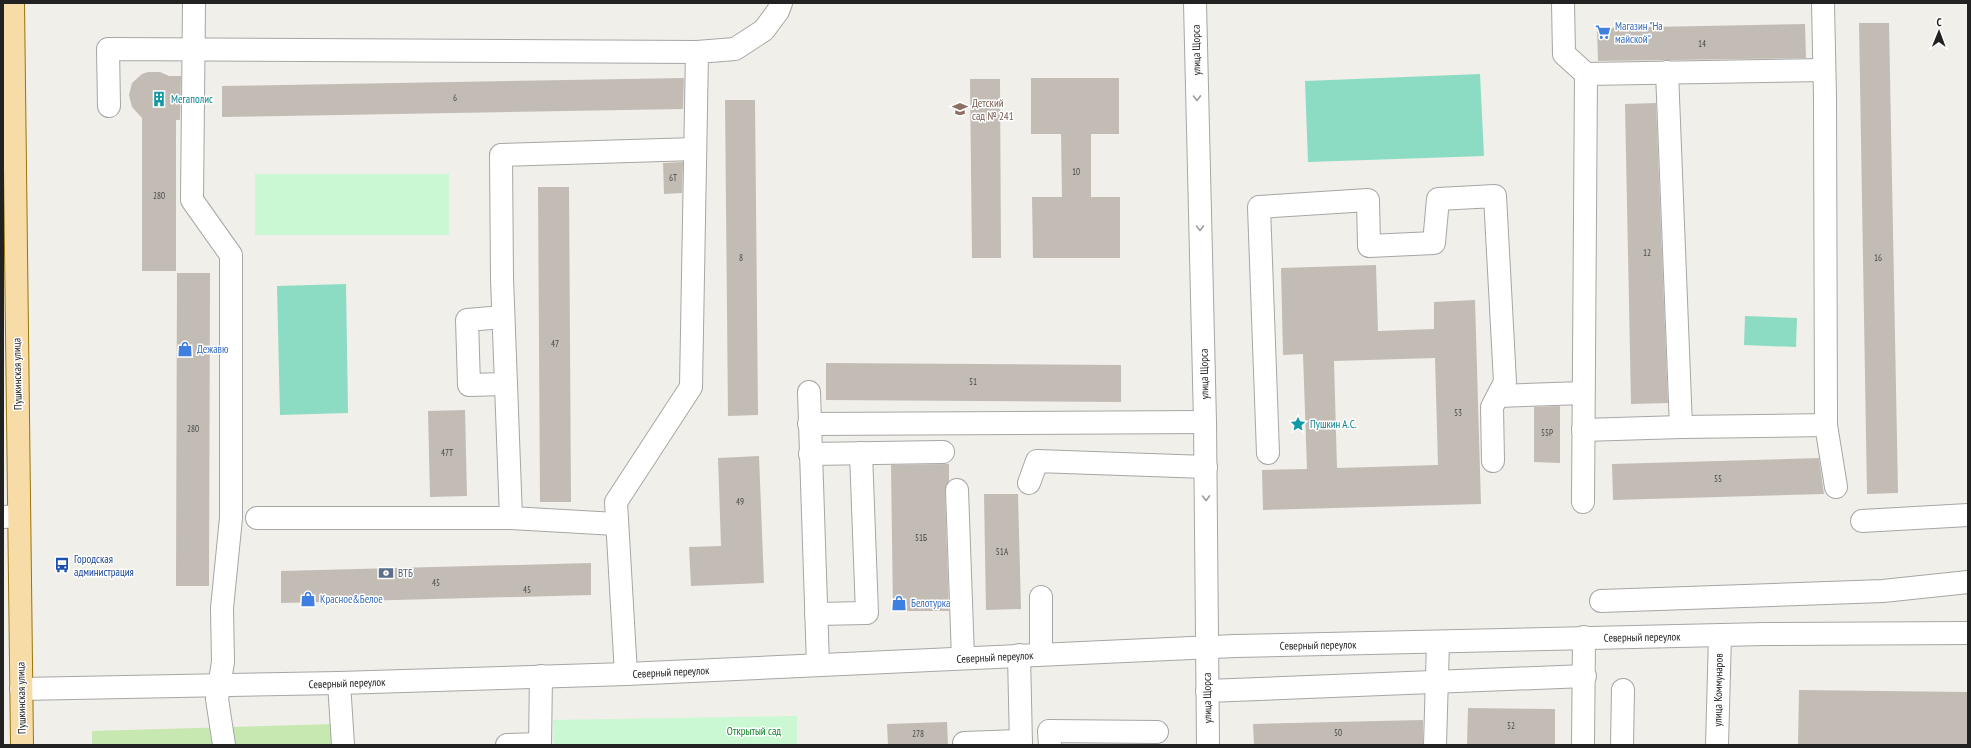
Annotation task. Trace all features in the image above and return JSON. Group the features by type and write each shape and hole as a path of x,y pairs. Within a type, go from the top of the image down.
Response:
{"main road":[{"name":"Пушкинская улица","path":"13,3 11,516 21,689 22,745"}],"street":[{"path":"194,3 192,200 231,255 231,518 222,608 223,662 217,699 224,745"},
{"path":"109,106 108,49 697,52 734,49 764,30 778,11 781,3"},
{"name":"улица Щорса","path":"1195,3 1206,466 1208,745"},
{"path":"1563,3 1564,54 1586,74 1824,70"},
{"path":"1823,3 1826,425 1836,487"},
{"path":"626,674 616,524 616,502 691,387 697,52"},
{"path":"1667,72 1681,428"},
{"path":"1583,502 1586,74"},
{"path":"511,518 503,317 501,155 695,149"},
{"path":"1268,453 1259,207 1368,200 1369,246 1434,243 1438,199 1495,196 1506,382 1492,407 1493,461"},
{"path":"503,317 467,320 469,384 506,384"},
{"path":"809,392 818,665"},
{"path":"1498,396 1584,393"},
{"path":"809,424 1205,422"},
{"path":"1583,430 1826,425"},
{"path":"810,454 943,452"},
{"path":"816,614 867,613 861,453"},
{"path":"1029,483 1037,461 1206,466"},
{"path":"957,490 963,658"},
{"path":"1862,521 1968,515"},
{"path":"257,518 511,518 616,524"},
{"path":"1601,600 1882,591 1968,582"},
{"path":"1041,597 1041,654"},
{"name":"Северный переулок","path":"21,689 339,683 626,674 1041,654 1584,637 1968,633"},
{"name":"улица Коммунаров","path":"1717,745 1720,636"},
{"path":"1584,637 1584,745"},
{"path":"1435,745 1438,642"},
{"path":"964,745 964,743 1021,743 1019,656"},
{"path":"507,745 540,745 541,676"},
{"path":"1207,691 1584,676"},
{"path":"339,683 343,745"},
{"path":"1622,745 1624,690"},
{"path":"1050,745 1049,731 1157,732"}],"green space":[{"path":"1480,74 1484,156 1308,162 1305,81"},
{"path":"255,174 449,174 449,235 255,235"},
{"path":"346,284 348,413 280,415 277,286"},
{"path":"1745,316 1797,318 1796,347 1744,345"},
{"name":"Открытый сад","path":"797,716 797,745 554,745 553,720"},
{"path":"336,724 337,745 92,745 92,731"}],"building":[{"path":"1859,23 1889,23 1898,493 1867,494"},
{"path":"1805,24 1806,58 1598,61 1597,28"},
{"path":"148,72 160,72 169,76 181,76 180,120 176,120 176,271 142,271 142,118 132,107 129,95 132,83 142,74"},
{"path":"684,78 683,109 222,117 222,86"},
{"path":"1031,78 1119,78 1119,134 1091,134 1091,197 1120,197 1120,258 1033,258 1032,197 1062,197 1061,134 1031,134"},
{"path":"970,79 1000,79 1001,258 972,258"},
{"path":"725,100 755,100 758,415 728,416"},
{"path":"1656,103 1668,403 1631,404 1625,104"},
{"path":"683,162 682,193 664,194 663,163"},
{"path":"538,187 569,187 571,502 540,502"},
{"path":"1376,265 1378,331 1434,329 1434,302 1475,300 1481,504 1263,510 1262,470 1307,469 1303,354 1283,355 1281,268","holes":["1435,358 1438,465 1337,468 1334,361"]},
{"path":"177,273 210,273 209,586 176,586"},
{"path":"826,363 1121,365 1121,402 826,400"},
{"path":"1560,406 1560,463 1534,462 1534,407"},
{"path":"465,410 467,496 430,497 428,411"},
{"path":"759,456 764,583 691,586 689,547 721,546 718,458"},
{"path":"1819,458 1824,494 1613,500 1612,464"},
{"path":"949,464 949,481 945,490 949,611 893,611 891,465"},
{"path":"984,494 1018,494 1021,609 986,610"},
{"path":"591,563 591,595 281,603 281,571"},
{"path":"1799,690 1968,692 1968,745 1798,745"},
{"path":"1468,708 1555,709 1555,745 1467,745"},
{"path":"1423,720 1423,745 1254,745 1253,724"},
{"path":"947,722 948,745 888,745 887,724"}],"place":[{"name":"Магазин \"На майской\"","path":"1603,32"},
{"name":"Мегаполис","path":"159,99"},
{"name":"Детский сад № 241","path":"960,109"},
{"name":"Дежавю","path":"185,349"},
{"name":"Пушкин А.С.","path":"1298,424"},
{"name":"Городская администрация","path":"62,565"},
{"name":"ВТБ","path":"386,573"},
{"name":"Красное&Белое","path":"308,599"},
{"name":"Белотурка","path":"899,603"}]}
